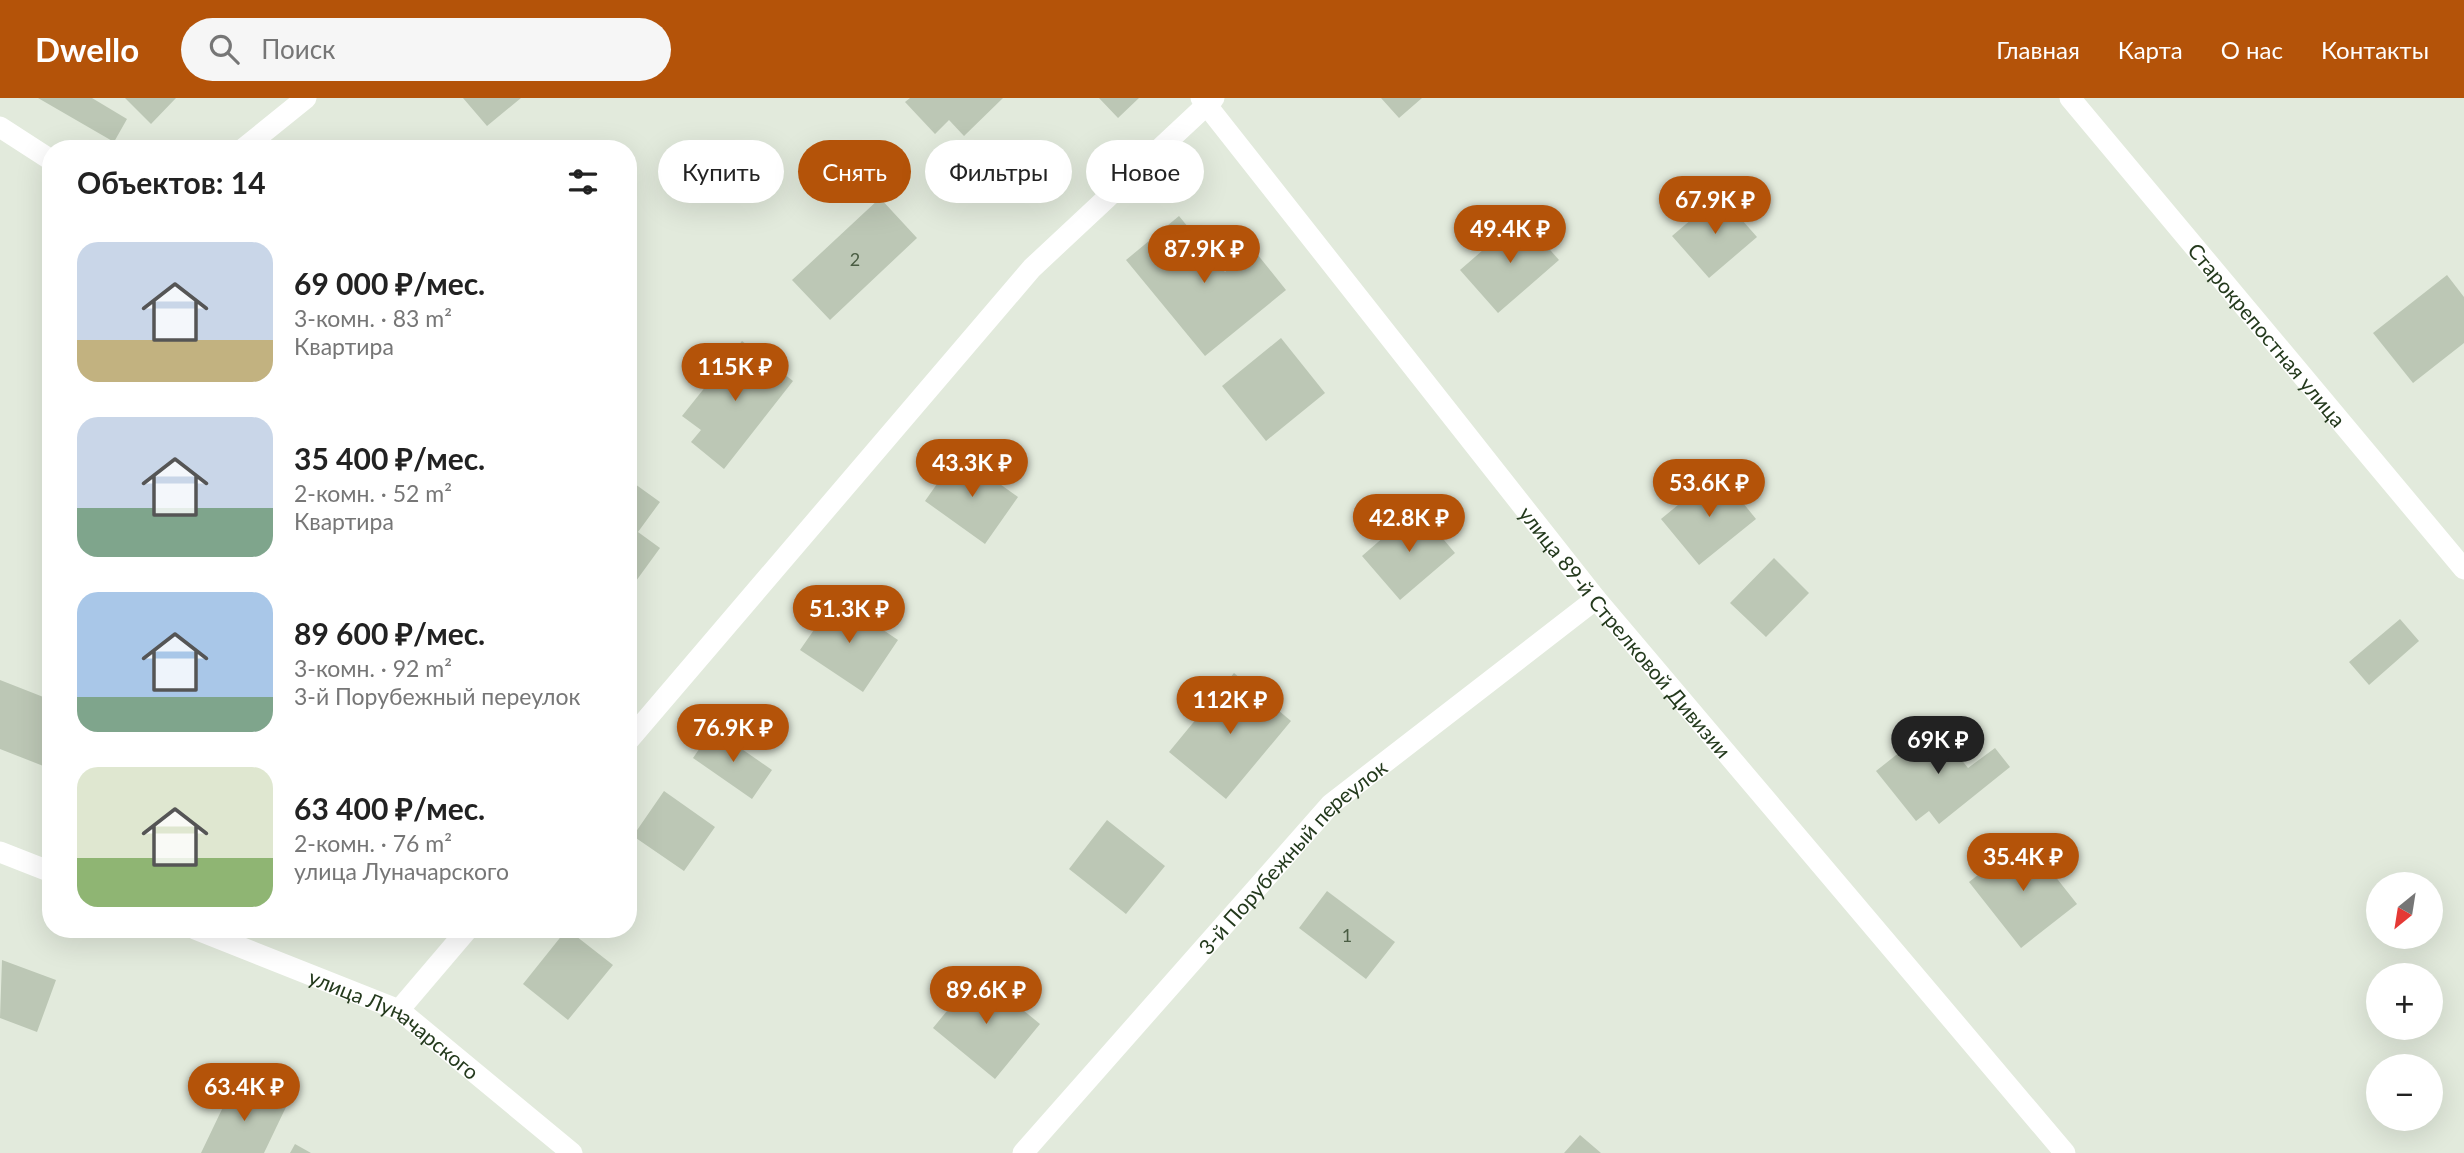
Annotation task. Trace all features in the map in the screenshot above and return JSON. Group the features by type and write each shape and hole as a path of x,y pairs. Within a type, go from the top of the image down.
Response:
{"street":[{"path":"254,140 306,98"},
{"name":"Старокрепостная улица","path":"2070,98 2464,569"},
{"path":"637,730 1032,268 1208,100"},
{"name":"улица 89-й Стрелковой Дивизии","path":"1208,100 1596,599 2065,1153"},
{"path":"0,127 42,154"},
{"name":"3-й Порубежный переулок","path":"1023,1153 1331,804 1596,599"},
{"path":"0,852 42,868"},
{"name":"улица Луначарского","path":"218,938 399,1010 572,1153"},
{"path":"399,1010 460,938"}],"building":[{"path":"38,98 92,98 127,119 115,140 111,140"},
{"path":"125,98 176,98 151,124"},
{"path":"463,98 521,98 487,126"},
{"path":"910,98 1003,98 964,136 949,120 935,134 905,102"},
{"path":"1099,98 1139,98 1118,118"},
{"path":"1381,98 1422,98 1399,118"},
{"path":"1720,195 1757,237 1709,278 1672,236"},
{"path":"875,203 885,203 917,238 830,320 792,280"},
{"path":"1179,216 1225,272 1253,249 1286,290 1205,356 1126,260"},
{"path":"1521,217 1559,260 1498,313 1460,270"},
{"path":"2447,275 2464,297 2464,343 2413,383 2373,333"},
{"path":"1281,338 1325,393 1266,441 1222,386"},
{"path":"742,341 793,381 724,469 691,442 701,430 682,416"},
{"path":"958,454 1018,497 985,544 925,501"},
{"path":"1718,472 1756,519 1699,565 1661,519"},
{"path":"637,485 660,502 638,532 660,548 637,580"},
{"path":"1417,508 1455,553 1400,600 1362,556"},
{"path":"1774,558 1809,593 1766,637 1730,603"},
{"path":"836,598 898,640 863,692 800,650"},
{"path":"2400,619 2419,641 2369,685 2349,662"},
{"path":"1234,673 1291,721 1226,799 1169,752"},
{"path":"0,680 42,696 42,765 0,749"},
{"path":"1934,725 1968,768 1995,748 2010,767 1939,824 1929,811 1916,821 1876,771"},
{"path":"713,729 772,770 752,799 693,758"},
{"path":"664,791 715,827 684,871 637,839 637,830"},
{"path":"1107,820 1165,866 1126,914 1069,869"},
{"path":"2025,838 2077,904 2021,948 1969,882"},
{"path":"1327,891 1395,942 1366,979 1299,928"},
{"path":"560,938 578,938 613,965 568,1020 523,984"},
{"path":"2,960 56,980 37,1032 0,1018"},
{"path":"978,973 1040,1024 995,1079 933,1028"},
{"path":"235,1082 286,1107 264,1153 201,1153"},
{"path":"1580,1135 1601,1153 1564,1153"},
{"path":"295,1144 311,1153 290,1153"}]}
